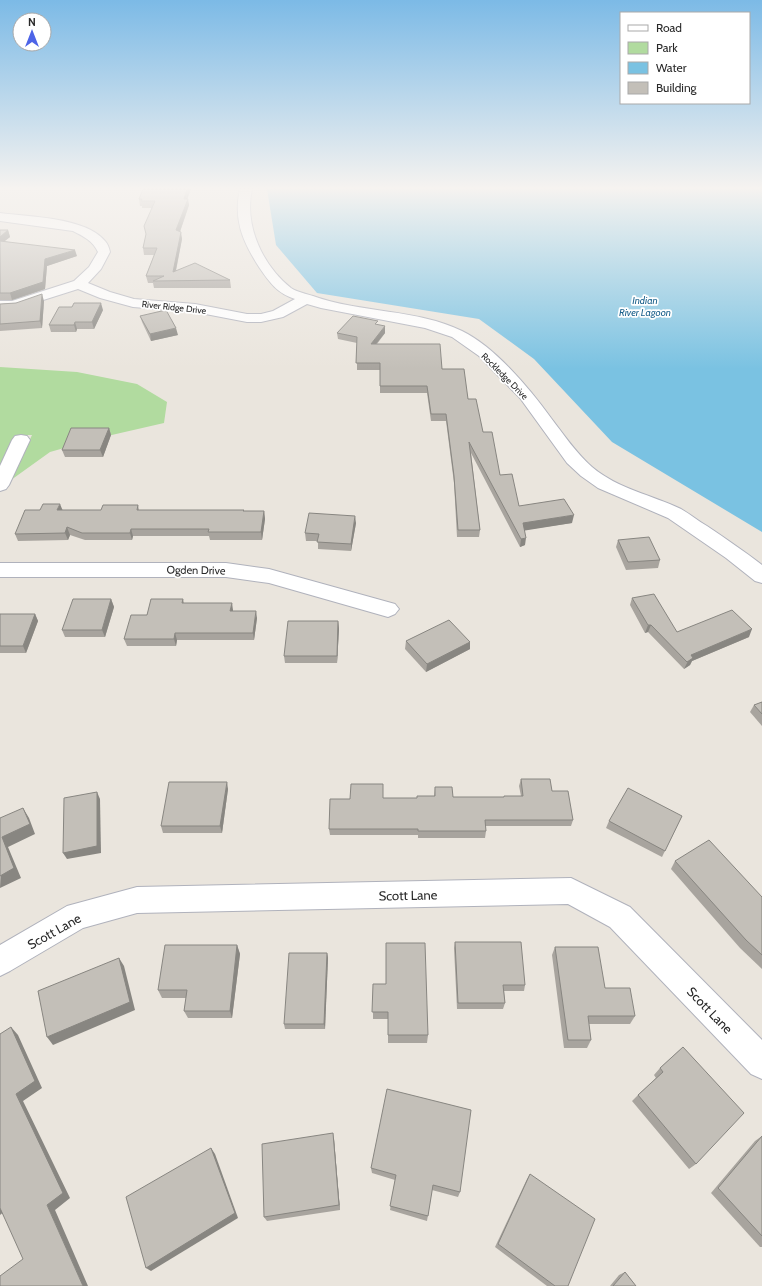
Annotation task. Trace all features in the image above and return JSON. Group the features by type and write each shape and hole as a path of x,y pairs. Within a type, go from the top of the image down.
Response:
{"street":[{"path":"0,305 13,305 79,284 90,275 102,257 104,252 103,249"},
{"name":"Rockledge Drive","path":"255,249 274,279 288,292 321,304 428,324 457,334 484,353 526,395 573,459 587,472 604,484 675,514 733,553 762,576"},
{"name":"River Ridge Drive","path":"79,284 105,295 132,303 195,308 247,318 262,318 278,314 306,299"},
{"path":"0,298 42,296"},
{"path":"0,486 21,440"},
{"name":"Ogden Drive","path":"0,570 226,570 269,576 388,609"},
{"name":"Scott Lane","path":"0,961 78,916 137,900 571,892 620,917 762,1063"}],"green space":[{"path":"0,367 77,372 137,384 167,402 164,423 103,437 50,452 11,480 32,435 15,435 0,466"}],"water":[{"name":"Indian River Lagoon","path":"279,249 762,249 762,532 612,442 534,359 479,319 317,293"}],"building":[{"path":"0,249 75,250 45,259 43,282 10,293 0,293"},
{"path":"157,249 178,249 173,272 195,263 230,280 153,281 164,276 146,276"},
{"path":"42,294 40,321 0,324 0,304 16,303"},
{"path":"74,303 101,303 92,322 75,322 74,325 49,325 59,307 72,307"},
{"path":"166,310 176,328 150,334 140,316"},
{"path":"353,316 378,321 375,324 385,326 371,344 440,344 442,369 464,369 468,399 476,399 483,432 492,432 500,475 512,474 519,506 564,499 574,515 523,523 526,538 521,539 469,442 480,530 458,530 454,476 446,414 431,414 427,386 380,386 380,363 356,363 357,337 337,333"},
{"path":"71,428 109,428 100,450 62,450"},
{"path":"43,504 60,504 57,510 101,510 103,505 138,505 137,510 264,511 261,532 208,532 209,529 131,529 130,533 82,533 67,527 65,533 15,534 25,510 40,510"},
{"path":"309,513 355,516 351,544 317,542 319,534 305,533"},
{"path":"649,537 660,560 628,562 618,540"},
{"path":"654,594 677,632 732,610 752,629 691,655 693,658 687,662 651,625 648,625 632,598"},
{"path":"73,599 111,599 102,630 62,630"},
{"path":"151,599 183,599 182,603 232,603 230,611 256,611 253,633 175,633 174,639 124,639 131,615 147,615"},
{"path":"0,614 35,614 23,646 0,646"},
{"path":"449,620 470,642 427,664 406,641"},
{"path":"288,621 338,621 337,656 284,656"},
{"path":"762,702 762,714 754,705"},
{"path":"521,779 550,779 552,791 568,791 573,820 485,820 486,831 329,829 330,799 350,799 351,784 383,784 383,798 417,798 417,796 435,796 435,787 452,787 453,797 504,797 523,796"},
{"path":"169,782 227,782 220,826 161,826"},
{"path":"628,788 682,816 665,851 609,821"},
{"path":"97,792 97,846 63,853 64,798"},
{"path":"23,808 30,824 2,837 14,868 0,876 0,818"},
{"path":"709,840 762,897 762,955 746,940 675,861"},
{"path":"455,942 521,942 525,985 503,985 505,1003 458,1003"},
{"path":"386,943 425,943 428,1035 388,1035 388,1012 372,1012 373,984 386,984"},
{"path":"165,945 237,945 230,1011 184,1011 187,990 158,990"},
{"path":"555,947 598,947 605,988 630,988 635,1016 588,1016 591,1040 568,1040"},
{"path":"289,953 327,953 324,1024 284,1024"},
{"path":"119,958 130,1002 47,1037 38,991"},
{"path":"11,1027 35,1081 16,1094 63,1193 47,1205 83,1286 0,1286 0,1276 23,1259 0,1208 0,1034"},
{"path":"683,1047 744,1113 696,1164 638,1095 663,1072 660,1068"},
{"path":"387,1089 471,1110 460,1192 433,1185 428,1216 390,1206 396,1175 371,1168"},
{"path":"333,1133 339,1205 264,1217 262,1144"},
{"path":"762,1136 762,1236 718,1188"},
{"path":"211,1148 235,1213 146,1268 126,1197"},
{"path":"530,1174 595,1219 568,1286 555,1286 498,1244"},
{"path":"625,1272 636,1286 613,1286"}]}
